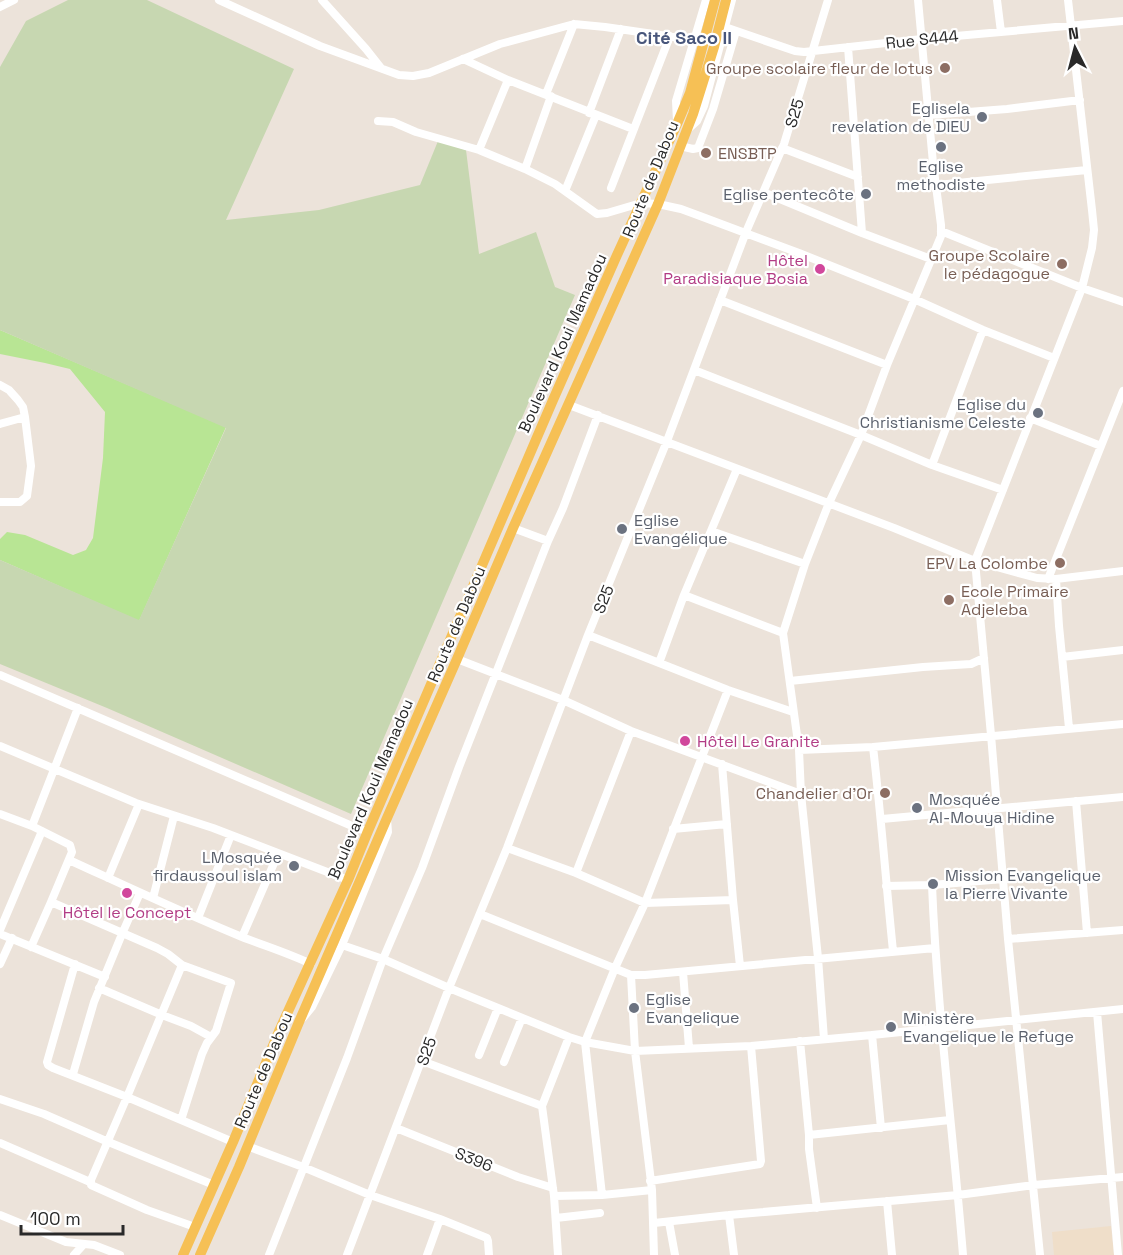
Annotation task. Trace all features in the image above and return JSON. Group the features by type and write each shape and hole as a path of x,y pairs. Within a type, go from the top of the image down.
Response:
{"main road":[{"name":"Route de Dabou","path":"200,1255 513,528 658,204 680,146 690,93 715,0"},
{"name":"Route de Dabou","path":"641,203 682,127 714,47 726,0"},
{"name":"Boulevard Koui Mamadou","path":"183,1255 280,1029 348,880 553,400 641,203"}],"street":[{"path":"0,7 15,0"},
{"path":"219,0 320,46 399,75 413,76 429,73 500,44 574,24 695,40"},
{"path":"322,0 382,69"},
{"path":"706,0 676,101 682,127 697,121 709,107 736,31"},
{"path":"680,146 698,148 732,0"},
{"name":"S25","path":"347,1255 449,988 507,848 588,635 667,441 746,232 782,148 828,0"},
{"path":"824,1039 799,750 783,633 805,564 829,503 861,435 887,365 938,244 941,231 918,0"},
{"path":"997,0 1001,32"},
{"path":"1040,1255 1008,939 992,735 975,561 1082,288 1092,248 1094,230 1068,0"},
{"name":"Rue S444","path":"725,27 795,51 813,51 1123,21"},
{"path":"525,170 574,24"},
{"path":"566,191 621,29"},
{"path":"611,188 670,36"},
{"path":"848,47 861,233"},
{"path":"463,59 508,80 633,129"},
{"path":"479,150 508,80"},
{"path":"928,115 1080,100"},
{"path":"378,121 393,122 416,132 479,150 547,180 597,214 641,203 681,209 746,232 914,299 1054,358"},
{"path":"782,148 858,177"},
{"path":"937,185 1087,170"},
{"path":"764,192 861,233 931,258"},
{"path":"941,231 1082,288 1123,302"},
{"path":"720,300 887,365"},
{"path":"932,465 983,330"},
{"path":"694,370 932,465 1002,490"},
{"path":"0,385 9,390 23,407 31,466 27,496 20,502 0,502"},
{"path":"1069,728 1052,579 1123,391"},
{"path":"569,405 975,561 1052,579 1123,570"},
{"path":"269,1255 347,1058 383,959 422,868 459,767 598,415"},
{"path":"0,424 25,417"},
{"path":"1030,418 1101,446"},
{"path":"659,663 684,595 737,469"},
{"path":"513,528 548,541"},
{"path":"711,531 805,564"},
{"path":"684,595 783,633"},
{"path":"588,635 728,690 793,712"},
{"path":"1062,657 1123,650"},
{"path":"790,681 971,664 984,658"},
{"path":"458,659 563,700 631,731 801,794"},
{"path":"0,675 241,780 368,831"},
{"path":"602,1195 585,1042 645,903 728,690"},
{"path":"32,826 78,708"},
{"path":"799,750 873,747 1123,724"},
{"path":"576,873 631,731"},
{"path":"0,746 139,804 213,828 348,880"},
{"path":"873,747 882,819 893,951"},
{"path":"722,764 740,966"},
{"path":"882,819 1123,797"},
{"path":"1076,801 1087,933"},
{"path":"108,878 139,804"},
{"path":"0,814 70,844 72,852 31,946"},
{"path":"153,898 174,816"},
{"path":"299,1023 312,1007 342,945 388,832 387,818"},
{"path":"673,828 727,824"},
{"path":"42,831 0,932 105,977"},
{"path":"198,918 231,835"},
{"path":"507,848 576,873 645,903 733,900"},
{"path":"243,937 278,854"},
{"path":"69,860 140,893 310,964"},
{"path":"886,886 1003,879"},
{"path":"932,885 941,1028 963,1255"},
{"path":"73,1074 99,988 140,893"},
{"path":"51,902 157,948 182,965 231,983 216,1031 202,1054 181,1120"},
{"path":"480,914 630,975 935,948"},
{"path":"1008,939 1123,930"},
{"path":"0,964 12,938"},
{"path":"342,945 383,959 585,1042 635,1051 751,1046 1123,1009"},
{"path":"75,964 47,1058 48,1065 233,1142"},
{"path":"90,1182 182,965"},
{"path":"683,972 689,1048"},
{"path":"630,975 635,1051 651,1185 654,1255"},
{"path":"99,988 191,1026 211,1037"},
{"path":"479,1055 498,1008"},
{"path":"1097,1012 1118,1255"},
{"path":"504,1062 522,1018"},
{"path":"872,1035 881,1128"},
{"path":"558,1255 554,1192 542,1106 569,1036"},
{"path":"800,1041 809,1149 817,1208"},
{"name":"S396","path":"396,1128 554,1192 602,1195 760,1164 759,1126 751,1046"},
{"path":"422,1061 542,1106"},
{"path":"0,1099 44,1114 214,1185"},
{"path":"809,1135 950,1120"},
{"path":"0,1143 90,1182 91,1185 147,1210 195,1227"},
{"path":"247,1146 488,1239 489,1255"},
{"path":"654,1223 958,1195 1123,1176"},
{"path":"887,1201 892,1255"},
{"path":"556,1218 600,1213"},
{"path":"0,1215 48,1236 66,1242 94,1245 120,1255"},
{"path":"729,1215 734,1255"},
{"path":"427,1255 440,1219"},
{"path":"669,1222 675,1255"},
{"path":"74,1255 83,1245"}],"shaded area":[{"path":"1111,1226 1114,1255 1054,1255 1052,1232"}],"green space":[{"path":"68,0 147,0 294,69 226,220 319,210 420,185 438,141 466,150 479,254 536,232 555,287 575,295 351,814 0,664 0,560 139,620 226,428 0,330 0,67 26,21"},
{"path":"0,330 226,427 139,621 0,560 0,539 7,532 25,535 73,555 86,550 93,538 103,458 105,412 70,369 0,354"}],"place":[{"name":"Groupe scolaire fleur de lotus","path":"945,68"},
{"name":"Eglisela revelation de DIEU","path":"982,117"},
{"name":"Eglise methodiste","path":"941,147"},
{"name":"ENSBTP","path":"706,153"},
{"name":"Eglise pentecôte","path":"866,194"},
{"name":"Groupe Scolaire le pédagogue","path":"1062,264"},
{"name":"Hôtel Paradisiaque Bosia","path":"820,269"},
{"name":"Eglise du Christianisme Celeste","path":"1038,413"},
{"name":"Eglise Evangélique","path":"622,529"},
{"name":"EPV La Colombe","path":"1060,563"},
{"name":"Ecole Primaire Adjeleba","path":"949,600"},
{"name":"Hôtel Le Granite","path":"685,741"},
{"name":"Chandelier d'Or","path":"885,793"},
{"name":"Mosquée Al-Mouya Hidine","path":"917,808"},
{"name":"LMosquée firdaussoul islam","path":"294,866"},
{"name":"Mission Evangelique la Pierre Vivante","path":"933,884"},
{"name":"Hôtel le Concept","path":"127,893"},
{"name":"Eglise Evangelique","path":"634,1008"},
{"name":"Ministère Evangelique le Refuge","path":"891,1027"}],"district":[{"name":"Cité Saco II","path":"684,38"}]}
